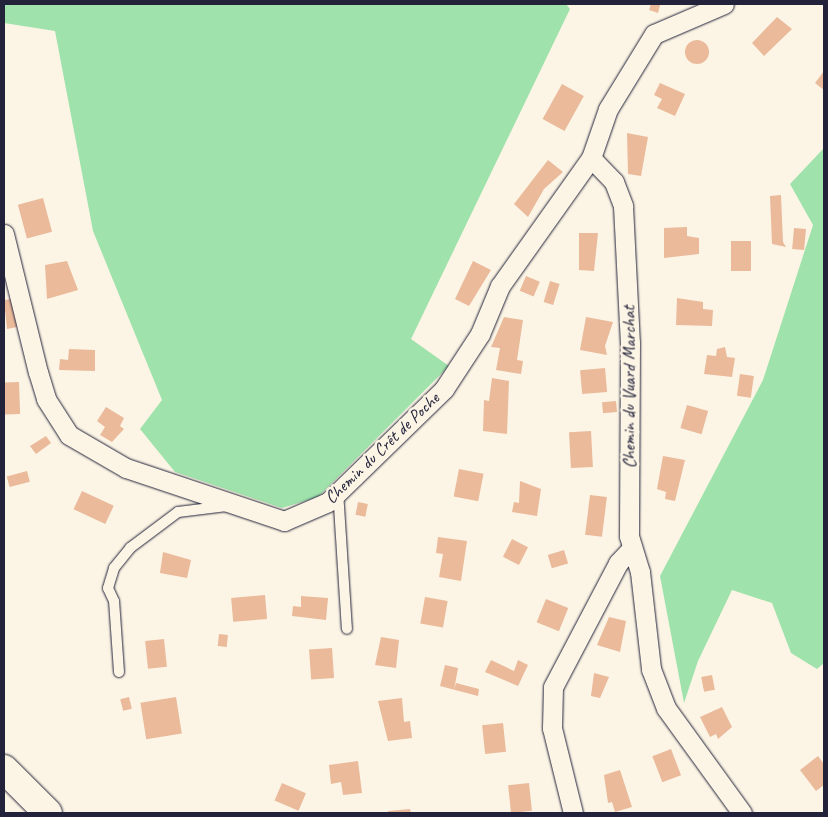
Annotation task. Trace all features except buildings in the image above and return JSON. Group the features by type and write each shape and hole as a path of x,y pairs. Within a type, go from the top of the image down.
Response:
{"main road":[{"path":"4,769 48,813"}],"street":[{"path":"591,158 608,109 654,34 724,4"},
{"name":"Chemin du Crêt de Poche","path":"4,234 43,390 69,435 126,468 284,521 314,510 338,491 463,366 500,286 591,158"},
{"name":"Chemin du Vuard Marchat","path":"591,158 614,182 623,206 629,280 631,549 640,572 651,669 663,701 742,813"},
{"path":"573,813 552,728 553,687 618,563 631,549"}],"lane":[{"path":"338,491 347,629"},
{"path":"119,672 114,601 108,588 114,568 130,548 178,512 238,504"}],"green space":[{"path":"4,4 566,4 570,9 411,339 449,366 318,497 282,508 175,472 140,429 162,400 93,231 55,31 4,23"},
{"path":"824,148 824,663 817,669 791,653 772,603 732,590 698,661 684,703 660,576 763,380 813,225 790,184"}]}
